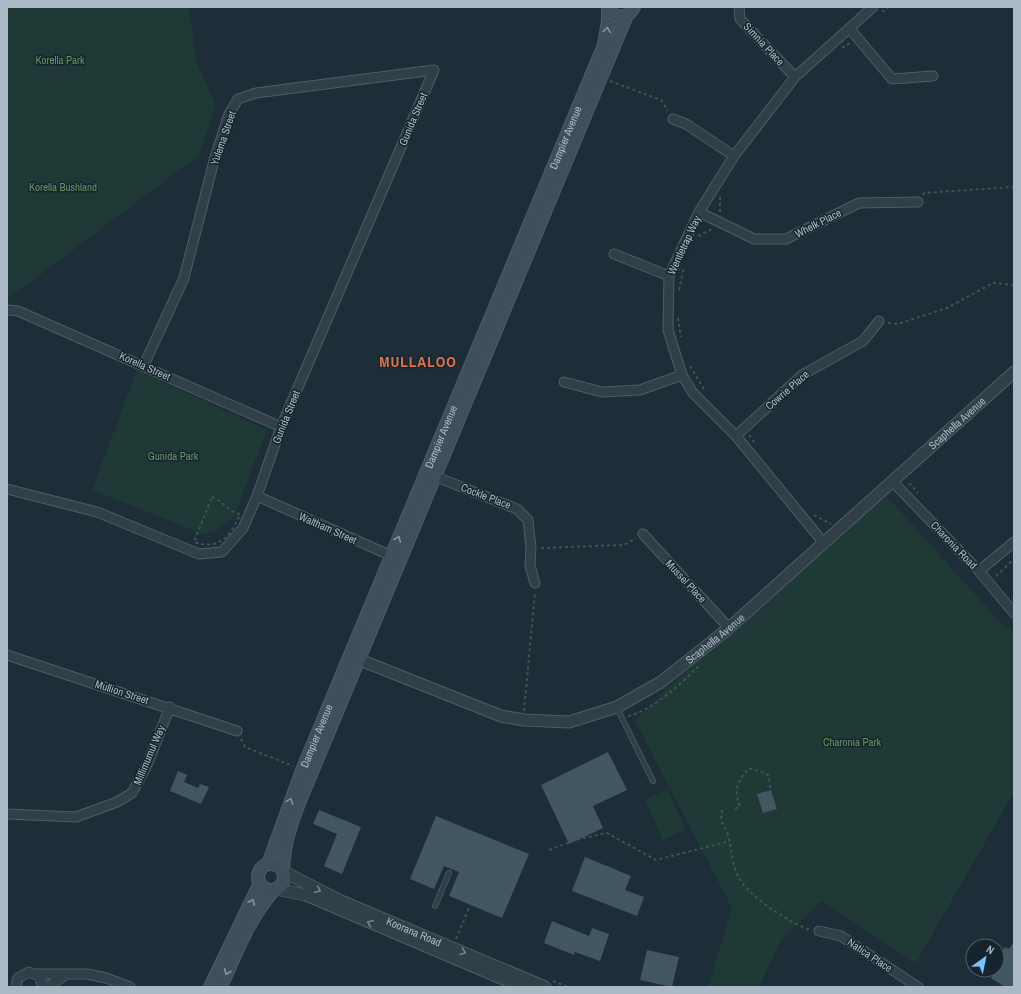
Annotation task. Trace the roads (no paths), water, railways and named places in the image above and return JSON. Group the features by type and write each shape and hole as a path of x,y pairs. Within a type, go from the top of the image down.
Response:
{"main road":[{"path":"608,8 610,13 617,17 631,11"},
{"name":"Dampier Avenue","path":"283,871 283,856 290,828 354,657 604,45 608,8"},
{"name":"Dampier Avenue","path":"430,474 631,11"},
{"name":"Dampier Avenue","path":"268,864 303,768 354,657"},
{"path":"210,987 260,883 260,872 268,864 276,865 283,871 282,884 260,906 247,928 221,987"},
{"path":"260,883 266,889 275,890"}],"street":[{"name":"Simnia Place","path":"739,7 740,18 795,77"},
{"name":"Wentletrap Way","path":"823,542 736,436 693,393 682,375 668,330 669,276 699,212 734,156 795,77 850,29 876,11"},
{"path":"850,29 892,79 933,76"},
{"name":"Yulema Street","path":"144,365 184,278 214,161 229,114 238,99 256,93 434,70"},
{"name":"Gunida Street","path":"7,489 97,512 199,554 222,552 243,528 257,496 281,427 434,70"},
{"path":"673,119 686,124 734,156"},
{"name":"Whelk Place","path":"699,212 754,239 786,239 859,203 918,202"},
{"path":"614,254 669,276"},
{"name":"Korella Street","path":"7,310 18,311 144,365 281,427"},
{"name":"Cowrie Place","path":"736,436 802,374 863,341 879,321"},
{"name":"Scaphella Avenue","path":"354,657 501,716 524,720 569,722 617,706 662,682 729,628 836,530 1014,372"},
{"path":"564,382 602,392 640,390 682,375"},
{"name":"Cockle Place","path":"430,474 517,508 528,520 531,548 530,566 535,583"},
{"name":"Charonia Road","path":"892,481 979,571 1014,613"},
{"name":"Waltham Street","path":"257,496 395,558"},
{"name":"Mussel Place","path":"643,534 729,628"},
{"path":"979,571 1014,542"},
{"name":"Mullion Street","path":"7,655 170,707 237,731"},
{"name":"Millimumul Way","path":"7,814 76,817 117,802 132,793 147,765 170,707"},
{"name":"Koorana Road","path":"283,871 310,887 348,904 545,987"},
{"name":"Koorana Road","path":"275,890 306,895 522,987"},
{"name":"Natica Place","path":"819,932 841,936 918,987"},
{"path":"7,979 18,978 25,973 65,975 87,974 106,978 130,987"},
{"path":"36,974 41,978 43,987"},
{"path":"48,987 65,975"},
{"path":"16,987 18,978"}],"lane":[{"path":"617,706 653,781"},
{"path":"435,906 448,873"}],"district":[{"name":"MULLALOO","path":"418,361"}],"park label":[{"name":"Korella Park","path":"60,60"},
{"name":"Korella Bushland","path":"63,187"},
{"name":"Gunida Park","path":"173,456"},
{"name":"Charonia Park","path":"852,742"}]}
